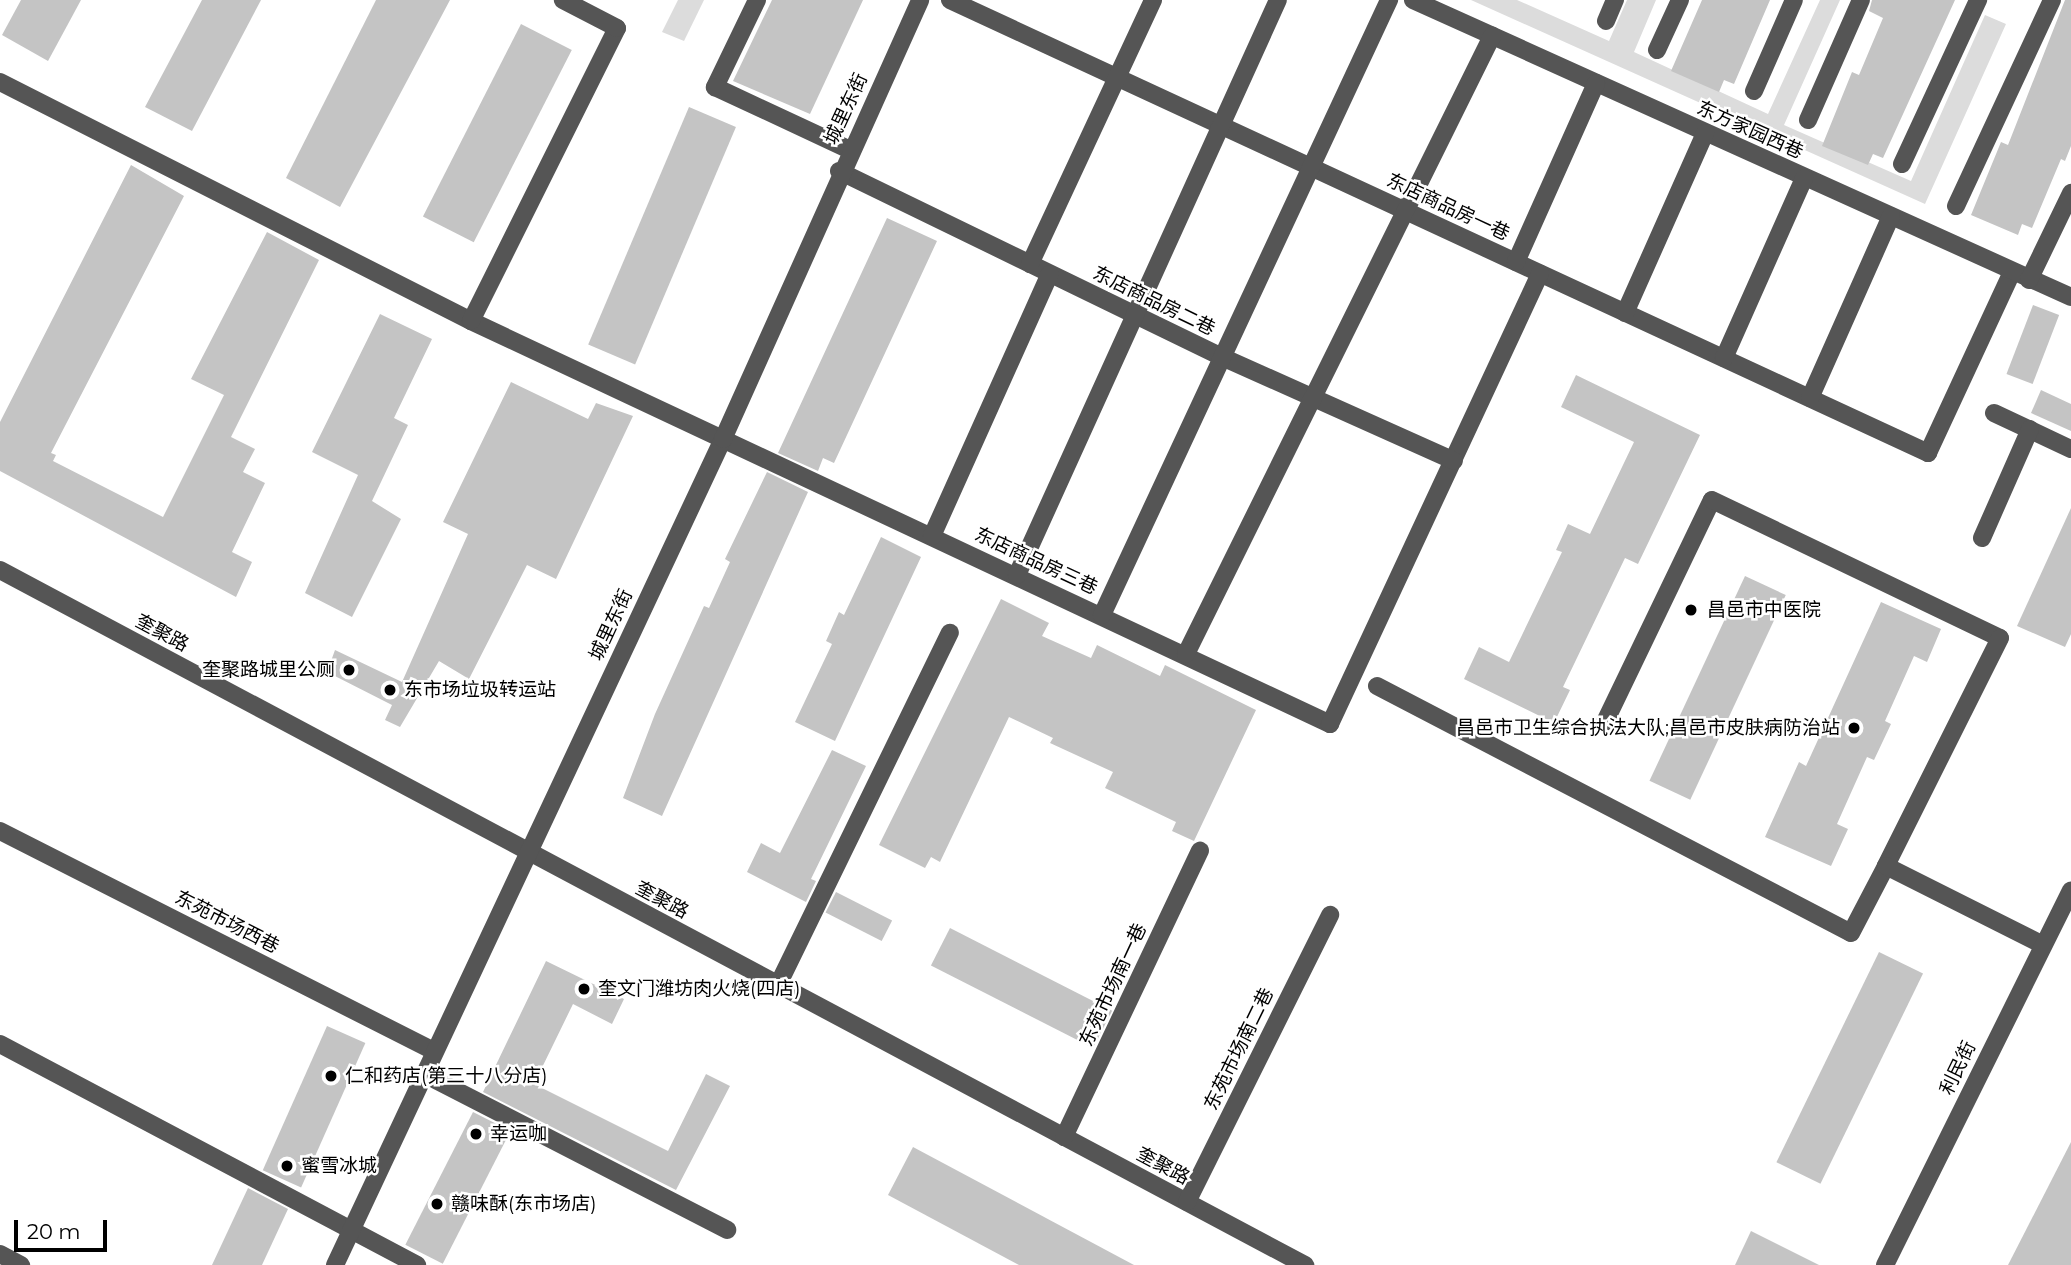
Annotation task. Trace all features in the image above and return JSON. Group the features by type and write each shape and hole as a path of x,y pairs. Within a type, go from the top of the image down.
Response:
{"street":[{"path":"471,321 617,27 563,0"},
{"path":"757,0 715,87 850,150"},
{"name":"城里东街","path":"335,1265 526,852 723,439 839,171 920,0"},
{"name":"东店商品房一巷","path":"950,0 1928,453 2012,272"},
{"path":"1030,264 1153,0"},
{"path":"1017,575 1279,0"},
{"path":"1102,615 1389,0"},
{"name":"东方家园西巷","path":"1413,0 2071,297"},
{"path":"1606,21 1615,0"},
{"path":"1657,50 1680,0"},
{"path":"1754,92 1794,0"},
{"path":"1808,120 1861,0"},
{"path":"1902,164 1978,0"},
{"path":"1956,206 2052,0"},
{"path":"1186,654 1492,36"},
{"name":"东店商品房三巷","path":"0,82 471,321 1186,654 1330,724 1454,461"},
{"path":"1516,262 1596,83"},
{"path":"1625,313 1706,133"},
{"name":"东店商品房二巷","path":"839,171 1222,357 1454,461"},
{"path":"1724,358 1804,177"},
{"path":"2029,280 2071,193"},
{"path":"1810,398 1891,216"},
{"path":"1454,461 1540,273"},
{"path":"932,536 1050,274"},
{"path":"1994,413 2071,449"},
{"path":"1982,538 2030,429"},
{"path":"1377,686 1851,933 2000,638 1712,500 1605,722"},
{"name":"奎聚路","path":"0,570 1305,1265"},
{"path":"778,985 950,633"},
{"name":"东苑市场西巷","path":"0,831 434,1051"},
{"name":"东苑市场南一巷","path":"1064,1137 1200,851"},
{"path":"1886,866 2043,945"},
{"name":"利民街","path":"1885,1265 2071,891"},
{"name":"东苑市场南二巷","path":"1187,1202 1330,915"},
{"path":"0,1044 417,1265"},
{"path":"424,1074 727,1230"},
{"path":"0,1254 20,1265"}],"shaded area":[{"path":"678,0 704,0 684,41 662,32"},
{"path":"1471,0 1517,0 1609,41 1627,0 1656,0 1634,52 1768,114 1820,0 1840,0 1784,125 1911,181 1985,15 2006,24 1925,204"}],"building":[{"path":"21,0 81,0 48,61 2,35"},
{"path":"202,0 261,0 192,131 145,107"},
{"path":"376,0 450,0 340,207 286,178"},
{"path":"772,0 863,0 810,114 733,81"},
{"path":"1702,0 1770,0 1734,84 1724,80 1719,92 1671,71"},
{"path":"1872,0 1955,0 1883,158 1873,154 1868,165 1822,146 1852,72 1859,75 1883,18 1869,11"},
{"path":"2065,0 2071,0 2071,146 2065,161 2061,159 2032,228 2022,224 2018,235 1971,215 2001,142 2008,145"},
{"path":"521,24 572,50 474,242 423,216"},
{"path":"689,107 736,127 635,364 588,344"},
{"path":"131,165 184,196 51,453 56,455 53,461 163,517 224,395 191,379 267,232 319,260 231,437 255,449 243,472 265,483 232,552 252,562 236,597 0,471 0,422"},
{"path":"887,218 937,241 834,463 823,458 818,471 778,453"},
{"path":"2033,305 2059,315 2033,384 2006,374"},
{"path":"380,314 432,339 394,418 408,425 372,501 401,519 352,617 305,593 358,475 312,452"},
{"path":"1576,375 1700,435 1638,564 1625,558 1563,687 1570,690 1554,723 1464,679 1479,647 1509,662 1562,552 1556,550 1568,524 1590,534 1634,442 1561,407"},
{"path":"511,382 588,419 596,403 633,416 556,579 527,565 469,679 439,661 400,727 385,720 392,705 327,672 335,650 402,682 468,534 443,522"},
{"path":"2041,390 2071,404 2071,431 2031,413"},
{"path":"767,472 808,492 662,816 623,798 655,714 704,606 709,608 730,562 725,559"},
{"path":"2071,508 2071,634 2065,647 2017,626"},
{"path":"881,537 921,557 835,741 795,722 832,644 826,641 839,612 844,615"},
{"path":"1745,576 1786,595 1690,800 1649,781"},
{"path":"1001,599 1049,623 1042,636 1091,658 1097,645 1160,676 1165,665 1256,710 1194,841 1172,831 1176,822 1105,788 1113,772 1050,743 1053,738 1009,717 940,862 931,857 925,868 879,845"},
{"path":"1881,602 1941,629 1927,662 1914,656 1885,721 1891,724 1874,760 1867,757 1837,824 1848,829 1831,866 1765,837 1799,762 1806,766"},
{"path":"832,750 866,766 811,879 816,881 806,902 747,872 761,843 780,853"},
{"path":"836,892 892,921 882,941 826,912"},
{"path":"950,928 1112,1011 1093,1048 931,965"},
{"path":"1879,952 1923,973 1820,1184 1776,1162"},
{"path":"546,961 624,999 612,1024 573,1004 534,1084 668,1151 706,1074 730,1086 676,1190 483,1092"},
{"path":"327,1026 365,1043 301,1187 263,1170"},
{"path":"473,1112 510,1131 443,1264 405,1245"},
{"path":"2071,1142 2071,1265 2008,1265"},
{"path":"913,1147 1134,1265 1019,1265 888,1195"},
{"path":"248,1188 288,1209 262,1265 212,1265"},
{"path":"1751,1231 1819,1265 1735,1265"}],"place":[{"name":"昌邑市中医院","path":"1691,610"},
{"name":"奎聚路城里公厕","path":"349,670"},
{"name":"东市场垃圾转运站","path":"390,690"},
{"name":"昌邑市卫生综合执法大队;昌邑市皮肤病防治站","path":"1854,728"},
{"name":"奎文门潍坊肉火烧(四店)","path":"584,989"},
{"name":"仁和药店(第三十八分店)","path":"331,1076"},
{"name":"幸运咖","path":"476,1134"},
{"name":"蜜雪冰城","path":"287,1166"},
{"name":"赣味酥(东市场店)","path":"437,1204"}]}
